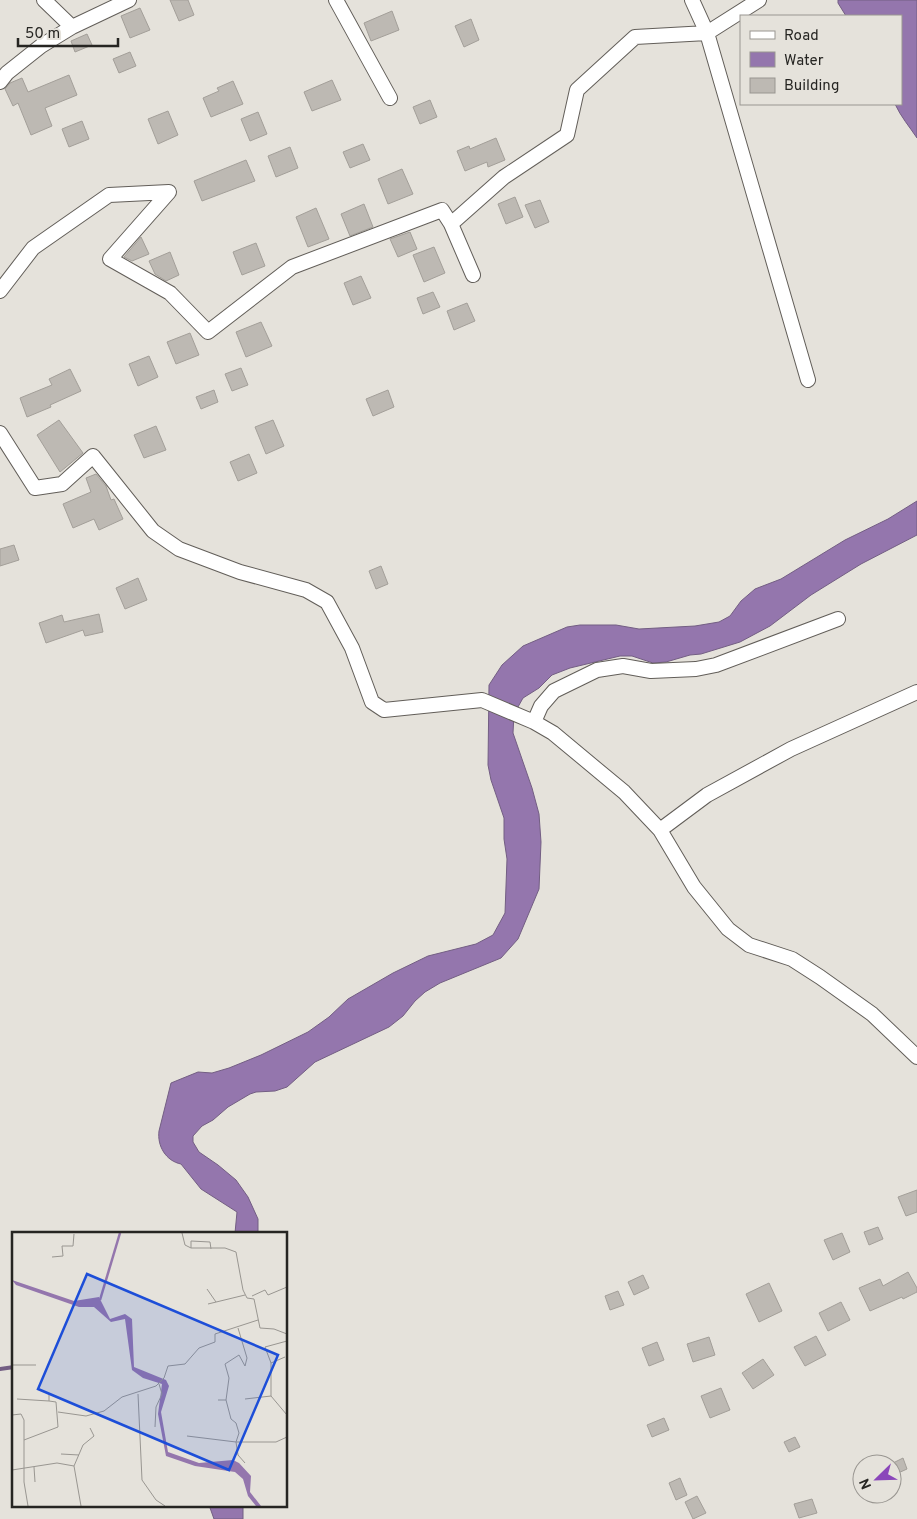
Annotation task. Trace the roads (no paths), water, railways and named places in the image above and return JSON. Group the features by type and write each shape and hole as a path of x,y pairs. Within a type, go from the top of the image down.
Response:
{"street":[{"path":"44,0 72,27"},
{"path":"0,82 7,73 41,46 72,27 129,0"},
{"path":"336,0 390,98"},
{"path":"692,0 706,33 808,380"},
{"path":"451,224 504,176 567,135 577,90 635,37 706,33 759,0"},
{"path":"0,292 33,248 109,195 169,192 110,259 170,293 208,332 292,267 442,210 451,224 473,275"},
{"path":"0,433 35,488 62,484 93,456 152,531 179,549 240,572 306,590 327,602 352,648 372,702 384,710 482,700 529,720 553,734 624,792 660,830 694,888 728,929 749,945 792,958 872,1014 917,1057"},
{"path":"529,720 554,691 597,670 623,666 651,671 696,670 838,619"},
{"path":"660,830 707,795 791,749 917,692"}],"water":[{"path":"838,0 917,0 917,138 896,105 902,105 902,15 845,15"},
{"path":"917,501 917,535 861,564 811,595 770,626 740,642 666,662 653,663 632,656 620,656 570,668 552,675 539,688 523,698 514,714 513,733 539,814 541,842 539,889 518,939 501,958 440,983 425,992 403,1016 389,1027 315,1062 287,1087 275,1091 250,1094 202,1126 193,1136 193,1142 199,1152 236,1180 248,1197 258,1219 258,1232 235,1232 237,1212 201,1189 181,1164 171,1160 161,1147 159,1131 171,1083 198,1072 212,1073 229,1068 261,1055 308,1032 329,1017 348,999 393,973 428,956 476,944 493,935 505,913 507,859 504,839 504,818 488,765 489,685 502,665 523,646 567,627 616,625 639,629 695,626 719,622 730,616 741,601 755,589 781,579 845,540 888,519"},
{"path":"209,1506 243,1506 243,1519 214,1519"}],"waterway":[{"path":"0,1369 12,1367"}]}
